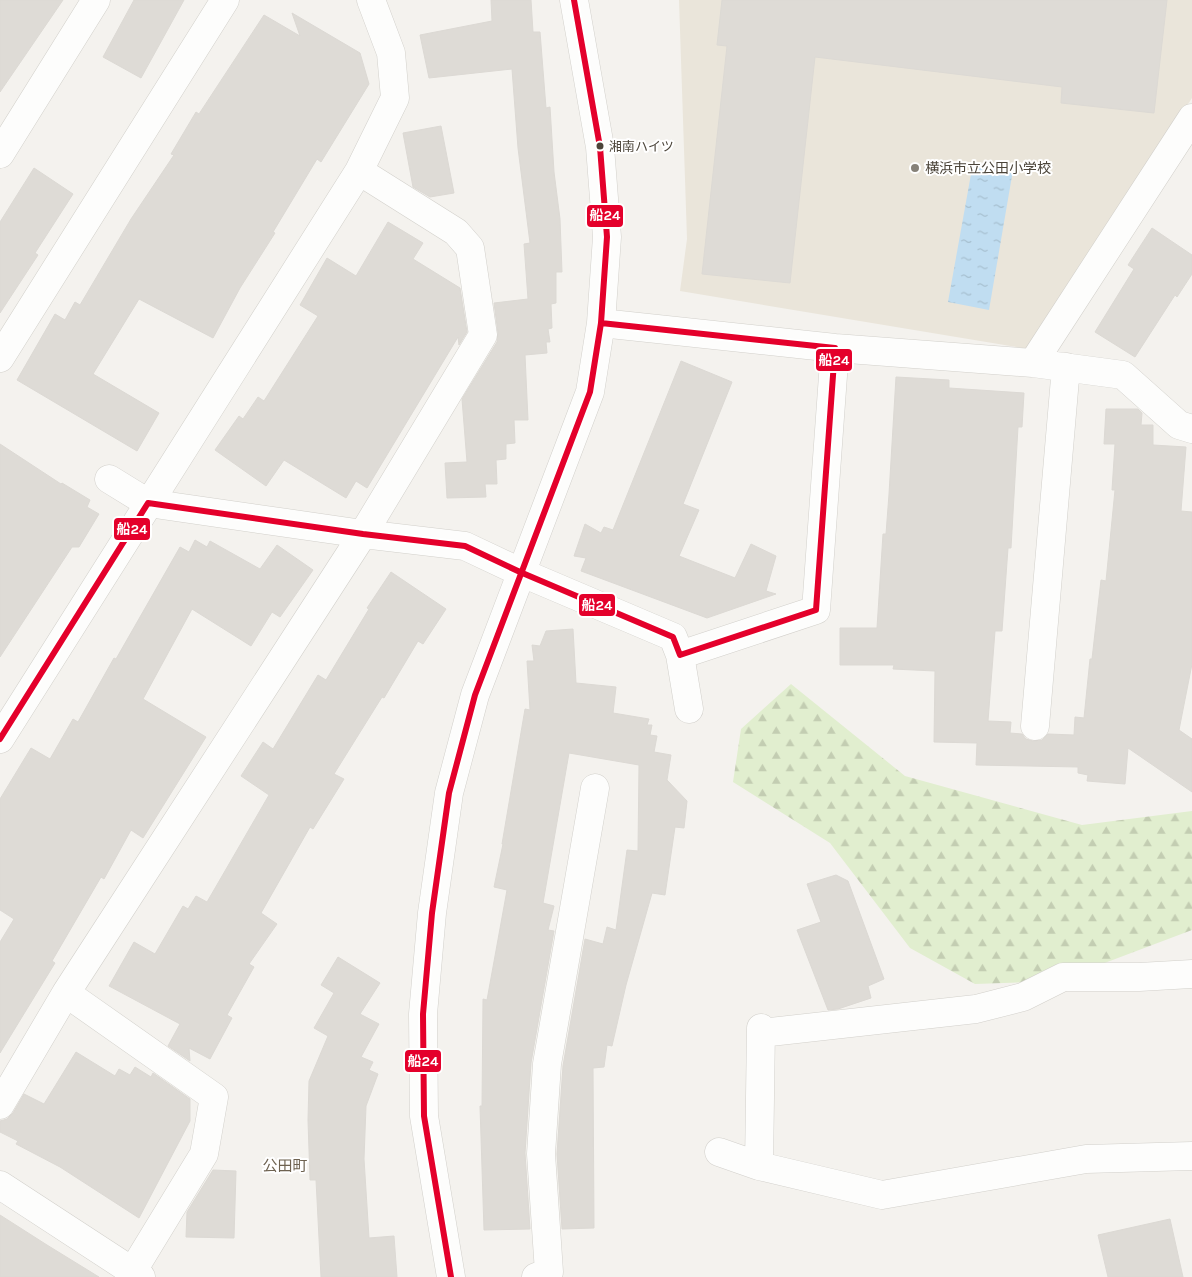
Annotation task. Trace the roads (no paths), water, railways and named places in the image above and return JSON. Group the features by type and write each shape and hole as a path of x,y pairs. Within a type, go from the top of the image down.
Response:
{"street":[{"path":"0,154 96,0"},
{"path":"0,358 225,0"},
{"path":"0,739 359,171 395,98 391,53 370,0"},
{"path":"451,1277 424,1116 423,1014 432,913 449,793 475,695 520,572 590,392 601,323 607,237 600,147 574,0"},
{"path":"1033,363 1192,118"},
{"path":"0,1105 66,993 363,534 482,336 470,248 456,232 359,171"},
{"path":"601,323 836,348 1033,363 1123,375 1179,425 1192,429"},
{"path":"680,655 816,610 836,348"},
{"path":"1035,726 1066,367"},
{"path":"109,479 148,503 363,534 465,546 520,572 673,637 680,655 688,709"},
{"path":"536,1277 549,1272 541,1154 547,1064 595,788"},
{"path":"759,1166 761,1031 976,1009 1023,997 1063,978 1192,974"},
{"path":"0,1185 134,1275 204,1154 214,1097 66,993"},
{"path":"719,1152 759,1166 882,1195 1086,1159 1192,1156"}],"water":[{"path":"973,163 1013,170 989,310 948,302"}],"place":[{"name":"湘南ハイツ","path":"600,146"},
{"name":"横浜市立公田小学校","path":"915,168"}],"district":[{"name":"公田町","path":"285,1166"}]}
